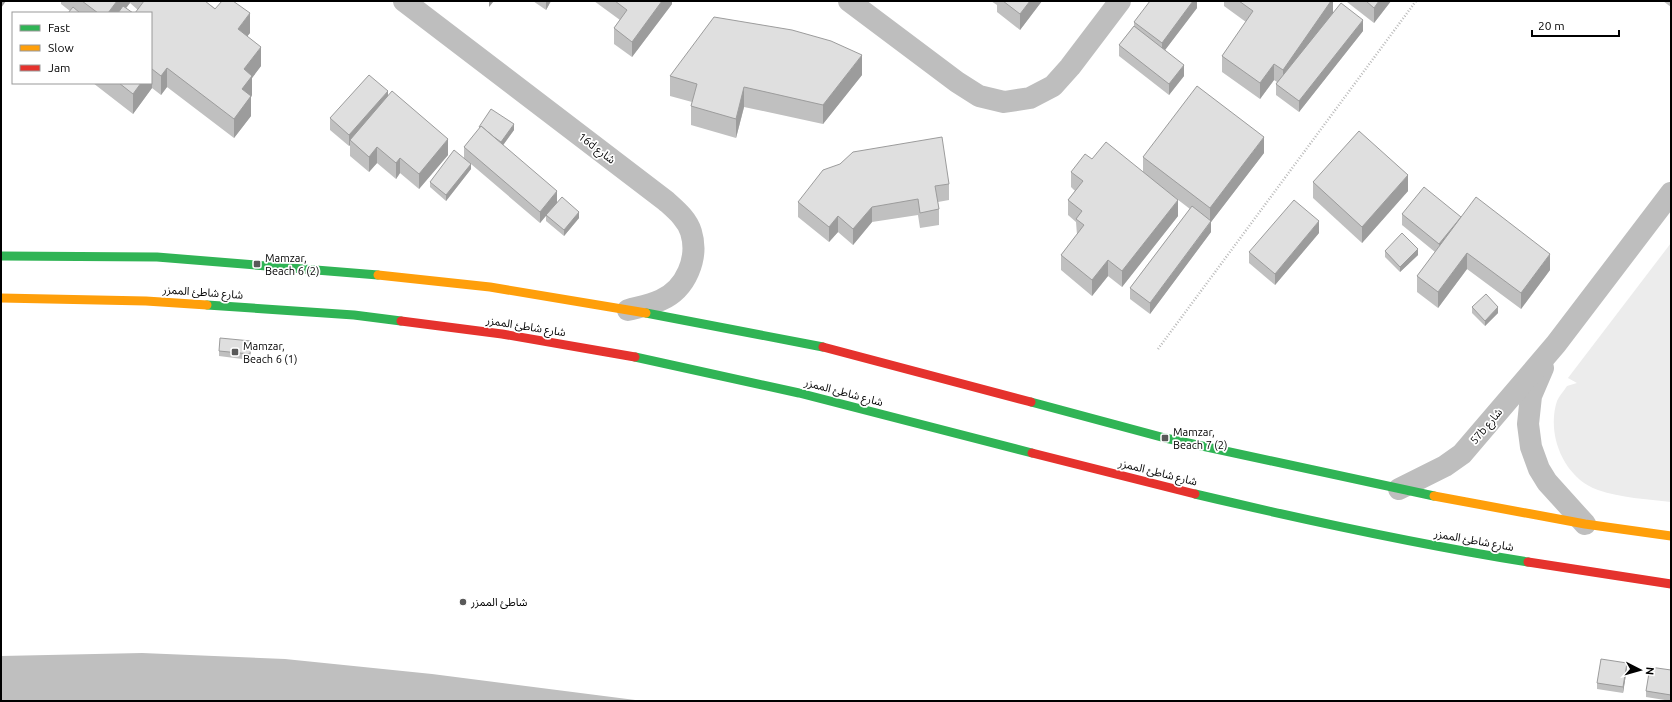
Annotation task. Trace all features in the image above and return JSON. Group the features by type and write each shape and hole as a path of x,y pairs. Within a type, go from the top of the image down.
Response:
{"main road":[{"path":"1,251 16,255"},
{"path":"1,256 157,257 355,272 490,287 628,310 810,344 885,362 1166,438 1399,489 1585,524 1671,536"},
{"name":"شارع شاطئ الممزر","path":"1,298 146,300 354,315 502,334 649,359 799,393 1105,472 1307,520 1479,554 1671,584"}],"street":[{"path":"849,1 957,82 979,96 1004,102 1030,98 1053,86 1070,67 1120,1"},
{"name":"16d شارع","path":"414,4 681,214 691,232 694,252 689,272 678,288 662,300 628,310"},
{"name":"57b شارع","path":"1399,489 1445,466 1462,454 1556,344 1671,193"},
{"name":"57b شارع","path":"1556,344 1531,396 1528,424 1531,447 1547,482 1585,524"}],"path":[{"path":"1158,349 1416,1"}],"shaded area":[{"path":"1671,243 1671,502 1616,495 1598,490 1586,484 1567,466 1561,454 1556,441 1554,414 1557,401 1567,386 1577,383 1568,378"},
{"path":"142,653 285,659 432,674 643,701 1,701 1,656"}],"building":[{"path":"82,1 117,1 109,12 97,12"},
{"path":"144,1 205,1 215,9 222,1 233,1 250,13 238,29 261,47 244,69 252,76 242,89 251,96 234,119 167,68 161,76 152,69 152,12 136,12"},
{"path":"615,1 662,1 632,42 614,28 627,10"},
{"path":"1003,1 1030,1 1020,14"},
{"path":"1150,1 1193,1 1162,43 1134,22"},
{"path":"1239,1 1331,1 1283,70 1274,64 1260,83 1222,56 1253,11"},
{"path":"1366,1 1379,1 1374,8"},
{"path":"1341,3 1363,20 1299,101 1276,84"},
{"path":"123,6 132,12 119,12"},
{"path":"73,7 79,12 69,12"},
{"path":"714,17 792,30 831,41 862,55 823,105 744,87 736,119 691,106 697,84 670,76"},
{"path":"1134,26 1184,65 1169,84 1119,45"},
{"path":"369,75 388,91 349,135 330,118"},
{"path":"120,84 140,84 133,94"},
{"path":"1197,86 1264,137 1210,208 1143,157"},
{"path":"392,91 448,139 419,174 400,158 396,163 377,147 369,157 350,140"},
{"path":"491,109 514,124 501,142 481,126 480,128 479,127"},
{"path":"481,126 557,191 540,212 464,147"},
{"path":"1359,131 1408,175 1362,227 1313,182"},
{"path":"942,137 949,184 935,186 939,209 920,213 918,199 872,207 853,229 838,216 829,227 798,202 823,170 840,164 853,152"},
{"path":"1106,142 1178,200 1122,271 1108,260 1092,280 1061,255 1084,225 1076,219 1082,211 1068,200 1083,181 1071,172 1085,154 1092,159"},
{"path":"454,150 471,164 446,195 430,182"},
{"path":"1424,187 1461,217 1439,244 1402,214"},
{"path":"562,197 579,212 564,230 546,215"},
{"path":"1476,197 1550,254 1521,293 1467,253 1438,292 1417,276"},
{"path":"1294,200 1319,221 1275,274 1249,252"},
{"path":"1192,206 1211,221 1150,303 1130,288"},
{"path":"1402,233 1418,249 1400,267 1385,251"},
{"path":"1486,294 1498,307 1485,321 1472,307"},
{"path":"220,338 251,341 250,354 219,351"},
{"path":"1601,659 1627,663 1623,687 1597,683"},
{"path":"1650,667 1671,670 1671,695 1646,691"}],"traffic: fast":[{"path":"1,256 157,257 378,275"},
{"path":"207,305 354,315 401,321"},
{"path":"646,313 823,347"},
{"path":"635,357 799,393 1032,453"},
{"path":"1031,402 1165,438 1434,496"},
{"path":"1195,494 1361,531 1528,562"}],"traffic: slow":[{"path":"378,275 490,287 646,313"},
{"path":"1,298 146,301 207,305"},
{"path":"1434,496 1585,524 1671,536"}],"traffic: jam":[{"path":"401,321 502,334 635,357"},
{"path":"823,347 1031,402"},
{"path":"1032,453 1195,494"},
{"path":"1528,562 1671,584"}],"place":[{"name":"Mamzar, Beach 6 (2)","path":"257,264"},
{"name":"Mamzar, Beach 6 (1)","path":"235,352"},
{"name":"Mamzar, Beach 7 (2)","path":"1165,438"},
{"name":"شاطئ الممزر","path":"463,602"}]}
